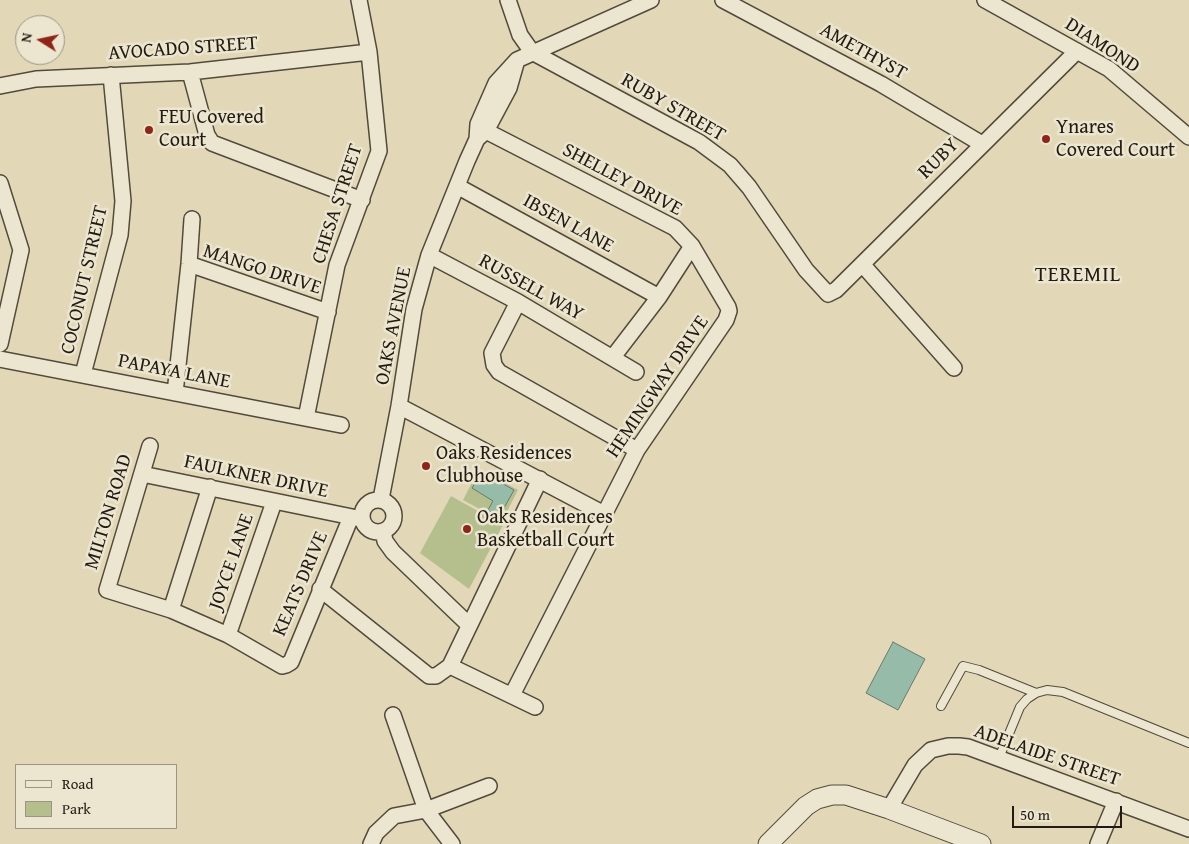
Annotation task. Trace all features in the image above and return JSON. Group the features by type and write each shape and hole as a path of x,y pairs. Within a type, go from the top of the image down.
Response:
{"street":[{"name":"CHESA STREET","path":"306,418 337,265 380,150 369,52 359,0"},
{"path":"508,0 520,35 532,52"},
{"name":"OAKS AVENUE","path":"381,499 399,406 414,310 429,255 457,186 482,135 478,124 496,83 517,60 651,0"},
{"name":"AMETHYST","path":"723,0 880,84 982,144"},
{"name":"DIAMOND","path":"985,0 1109,69 1189,137"},
{"name":"RUBY","path":"828,294 836,290 1076,51"},
{"name":"AVOCADO STREET","path":"0,86 36,79 190,72 369,52"},
{"name":"RUBY STREET","path":"532,52 699,142 730,165 749,187 806,270 828,294"},
{"path":"190,72 207,135 212,144 362,200"},
{"name":"COCONUT STREET","path":"83,374 120,234 124,201 111,75"},
{"name":"SHELLEY DRIVE","path":"482,135 675,228 692,246 728,307 728,315"},
{"path":"0,183 21,250 0,344"},
{"name":"IBSEN LANE","path":"457,186 659,297"},
{"path":"190,264 192,219"},
{"path":"613,357 659,297 692,246"},
{"name":"RUSSELL WAY","path":"429,255 518,302 636,372"},
{"name":"MANGO DRIVE","path":"175,392 190,264 328,312"},
{"path":"862,264 954,368"},
{"path":"518,302 492,353 494,365 499,372 637,450"},
{"name":"HEMINGWAY DRIVE","path":"512,695 637,450 728,315"},
{"name":"PAPAYA LANE","path":"0,359 341,425"},
{"path":"399,406 604,514"},
{"name":"MILTON ROAD","path":"150,446 107,590 171,610"},
{"name":"FAULKNER DRIVE","path":"142,474 356,518"},
{"path":"320,589 430,676 434,677 450,666 540,479"},
{"path":"210,488 171,610 228,635"},
{"path":"381,499 392,506 394,518 388,529 383,532 376,532 369,530 356,518 369,502 381,499"},
{"name":"JOYCE LANE","path":"228,635 274,502"},
{"name":"KEATS DRIVE","path":"228,635 282,666 286,666 291,662 320,589 356,518"},
{"path":"383,532 385,541 394,552 469,625"},
{"path":"450,666 535,707"},
{"path":"393,715 426,810 452,844"},
{"name":"ADELAIDE STREET","path":"889,809 914,765 931,750 948,746 959,746 968,747 999,758 1189,829"},
{"path":"371,844 376,832 394,816 426,810 490,786"},
{"path":"775,842 806,806 817,798 846,795 889,809 981,844"},
{"path":"1098,844 1116,801"}],"lane":[{"path":"941,706 963,666 979,670 1036,694"},
{"path":"999,758 1020,707 1027,699 1046,690 1063,692 1189,743"}],"green space":[{"path":"479,469 518,490 502,521 463,500"},
{"name":"Oaks Residences Basketball Court","path":"451,496 503,525 469,589 420,553"}],"shaded area":[{"path":"482,472 514,490 499,517 488,510 493,501 472,488"},
{"path":"893,642 925,659 898,710 866,693"}],"place":[{"name":"FEU Covered Court","path":"149,130"},
{"name":"Ynares Covered Court","path":"1046,139"},
{"name":"Oaks Residences Clubhouse","path":"426,466"},
{"name":"Oaks Residences Basketball Court","path":"467,529"}],"district":[{"name":"TEREMIL","path":"1078,276"}]}
